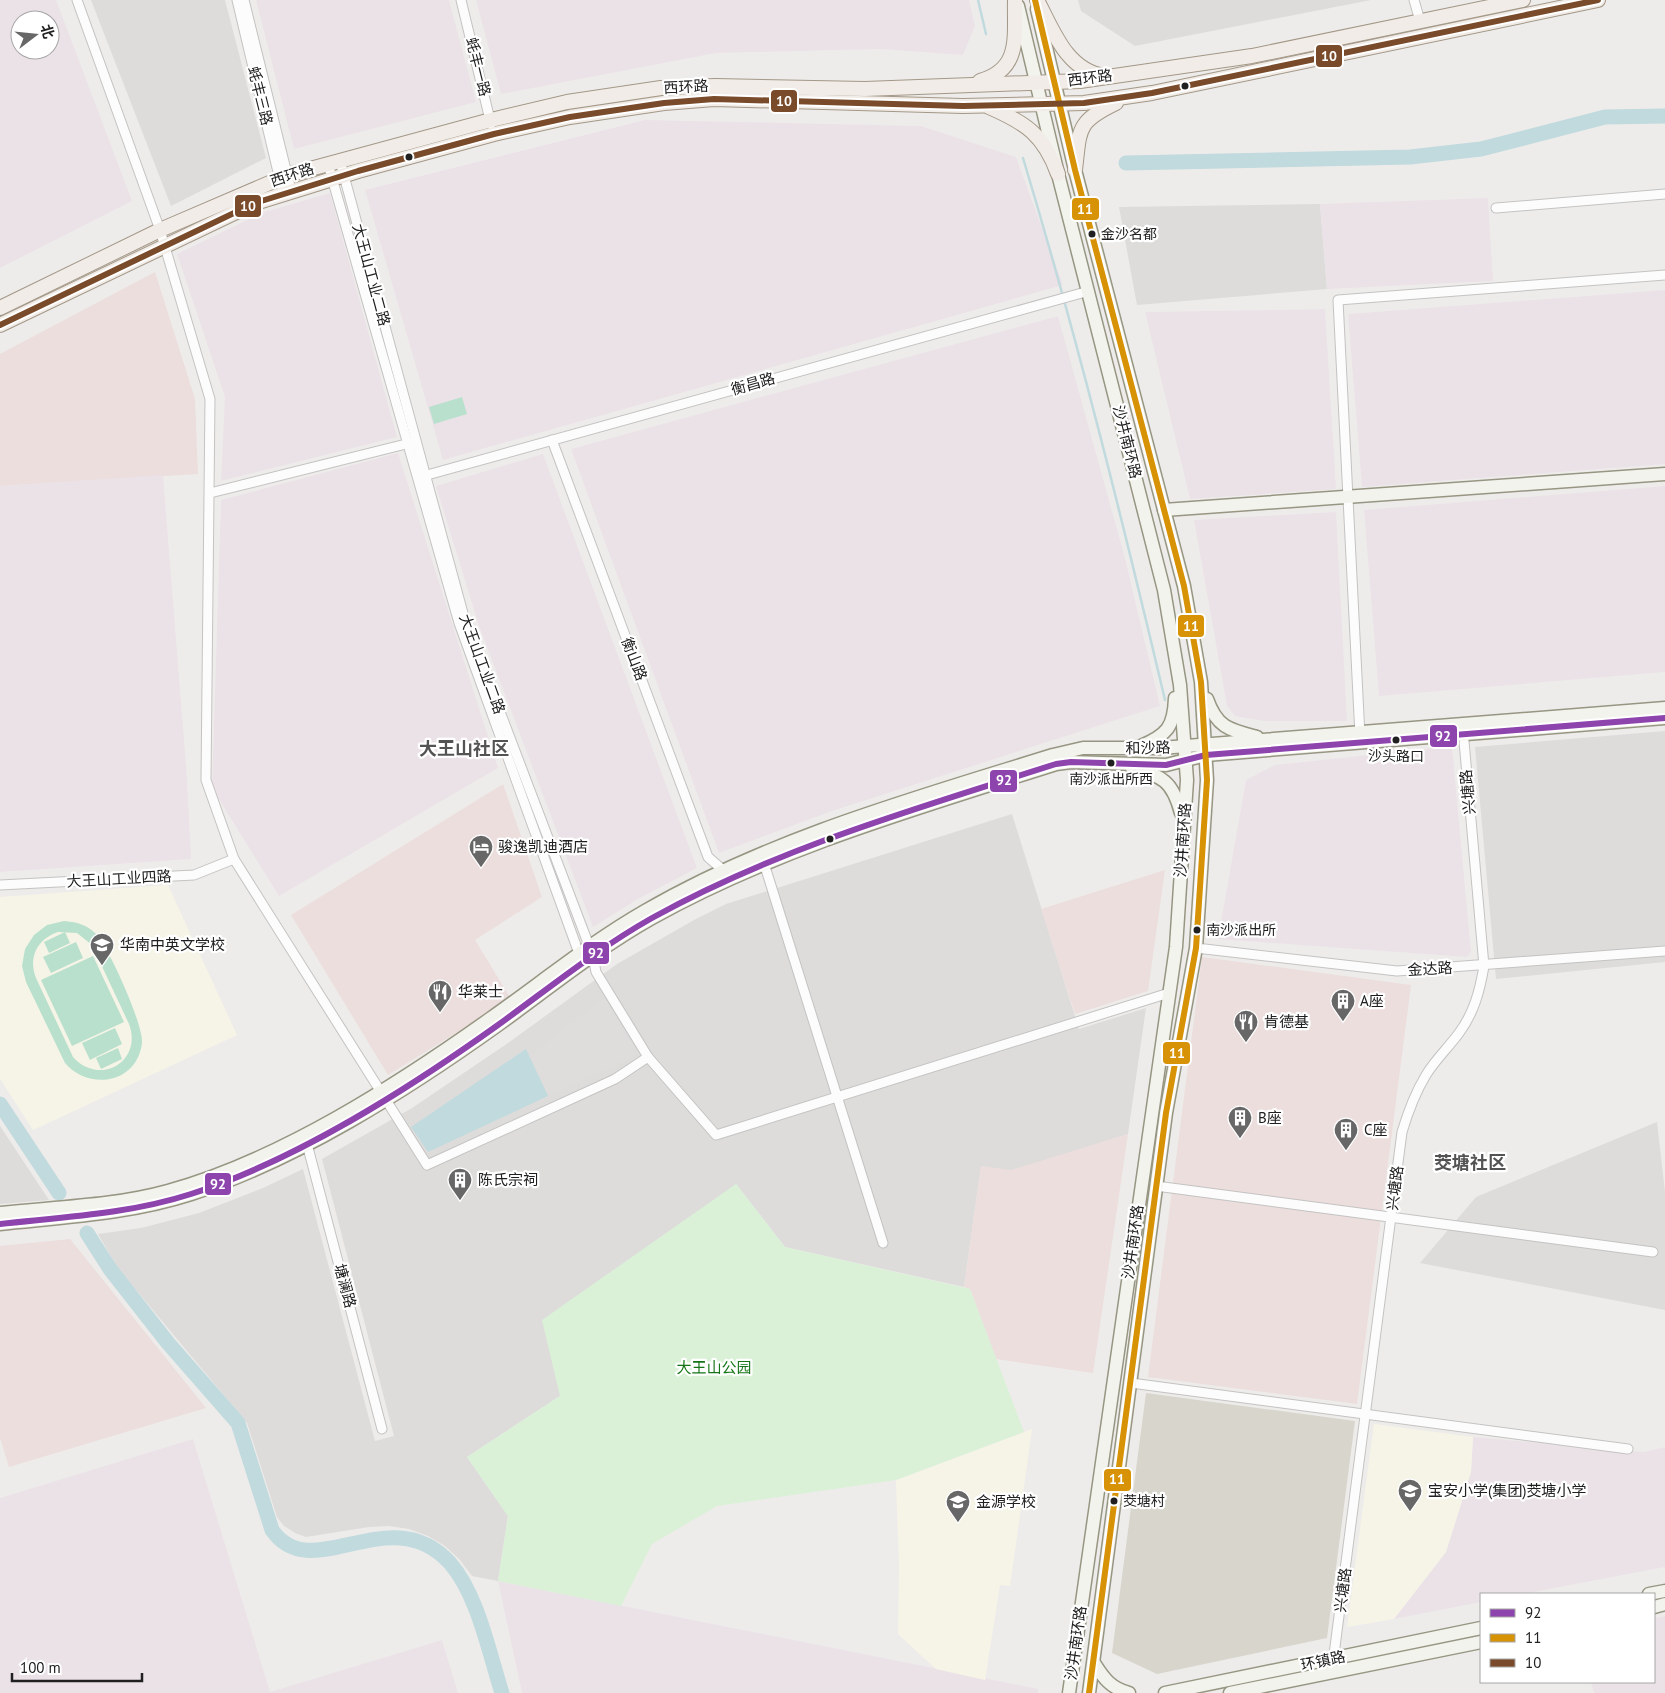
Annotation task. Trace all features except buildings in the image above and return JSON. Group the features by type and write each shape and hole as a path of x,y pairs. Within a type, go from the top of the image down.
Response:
{"main road":[{"name":"沙井南环路","path":"1016,0 1058,174 1164,590 1176,656 1186,746 1184,823 1176,947 1068,1693"},
{"path":"962,86 997,75 1008,64 1013,50 1016,0"},
{"name":"沙井南环路","path":"1036,0 1076,170 1184,586 1201,682 1207,780 1196,948 1166,1114 1089,1693"},
{"path":"1036,0 1067,55 1086,70 1107,77"},
{"name":"西环路","path":"0,325 255,203 568,102 661,88 752,86 864,89 1037,83 1107,77 1252,56 1524,0"},
{"name":"西环路","path":"0,308 160,230 283,177 334,162 492,127 616,109 714,99 986,106 1084,103 1130,97 1598,0"},
{"path":"1076,170 1080,134 1087,119 1130,97"},
{"path":"986,106 1019,120 1033,132 1050,156 1058,174"},
{"path":"1164,510 1665,474"},
{"path":"1136,748 1163,734 1173,720 1176,656"},
{"path":"1201,682 1211,710 1221,724 1231,730 1267,740"},
{"path":"1206,750 1463,729 1665,708"},
{"path":"1463,729 1665,718"},
{"path":"1206,750 1267,740 1360,738"},
{"name":"和沙路","path":"586,955 763,860 851,819 1053,755 1083,748 1186,746 1206,750"},
{"name":"和沙路","path":"0,1224 116,1211 168,1201 255,1169 307,1144 383,1095 446,1049 586,955 647,910 724,871 1056,764 1071,762 1166,765 1186,760 1206,750"},
{"path":"1112,763 1164,779 1175,793 1184,823"},
{"name":"和沙路","path":"0,1213 115,1201 166,1192 284,1145 383,1095"},
{"name":"环镇路","path":"1165,1693 1480,1628"},
{"name":"环镇路","path":"1230,1693 1480,1642"},
{"path":"1094,1663 1105,1681 1118,1690 1130,1693"}],"street":[{"path":"77,0 160,230 210,399 206,780 234,859 427,1165 614,1079 648,1057"},
{"name":"蚝丰三路","path":"237,0 287,192"},
{"name":"蚝丰三路","path":"244,0 283,177"},
{"name":"蚝丰一路","path":"461,0 492,127"},
{"path":"1414,0 1420,21"},
{"name":"大王山工业二路","path":"334,162 412,442 464,617 586,955"},
{"path":"1496,208 1665,194"},
{"path":"1360,738 1338,300 1665,275"},
{"name":"衡昌路","path":"422,477 1089,291"},
{"name":"衡山路","path":"552,440 708,857 724,871"},
{"path":"210,493 412,442"},
{"name":"兴塘路","path":"1332,1672 1402,1132 1412,1102 1426,1075 1460,1032 1472,1012 1480,989 1484,966 1463,729"},
{"name":"大王山工业四路","path":"0,885 194,875 234,859"},
{"path":"763,860 883,1243"},
{"name":"金达路","path":"1196,948 1397,971 1665,952"},
{"path":"586,955 648,1057 716,1135 1169,993"},
{"name":"塘澜路","path":"307,1144 382,1429"},
{"path":"1156,1186 1653,1252"},
{"path":"1130,1382 1628,1449"}],"shaded area":[{"path":"0,0 56,0 60,10 10,10 10,60 60,60 60,11 132,201 0,268"},
{"path":"91,0 225,0 266,158 171,206"},
{"path":"256,0 449,0 476,102 294,149"},
{"path":"476,0 969,0 975,26 963,55 880,49 716,53 501,94"},
{"path":"1078,0 1371,0 1135,46 1081,11"},
{"path":"645,120 921,126 1016,157 1063,285 443,460 365,190"},
{"path":"330,193 397,437 221,481 225,397 177,254 264,212"},
{"path":"1488,198 1493,281 1327,289 1320,204"},
{"name":"金沙名都","path":"1320,204 1327,289 1137,305 1119,207"},
{"path":"155,272 195,399 198,474 0,486 0,354"},
{"path":"1665,290 1665,464 1362,487 1348,314"},
{"path":"1325,309 1336,489 1190,499 1145,312"},
{"path":"1058,316 1125,558 1160,706 832,811 719,853 571,449"},
{"path":"398,453 498,768 279,896 212,788 221,500"},
{"path":"543,454 697,868 638,899 593,927 479,626 436,486"},
{"path":"163,475 187,778 191,859 0,872 0,486"},
{"path":"1665,486 1665,672 1379,696 1364,510"},
{"path":"1336,512 1347,721 1263,721 1235,716 1227,706 1194,520"},
{"path":"1665,731 1665,962 1496,979 1475,747"},
{"path":"1452,746 1471,952 1467,957 1218,939 1246,780 1275,765"},
{"path":"503,784 542,897 475,940 511,999 388,1075 291,915"},
{"path":"1012,814 1079,1029 1146,1008 1128,1134 1011,1171 981,1166 964,1287 785,1247 736,1184 560,1396 467,1457 508,1516 498,1581 472,1576 460,1560 445,1546 428,1536 409,1529 389,1526 369,1527 306,1537 284,1526 277,1517 247,1423 117,1267 98,1234 141,1228 199,1213 263,1188 303,1169 375,1441 394,1436 322,1159 412,1108 508,1043 617,964 726,904"},
{"path":"1165,870 1148,991 1075,1014 1041,909"},
{"name":"华南中英文学校","path":"168,885 237,1035 33,1130 0,1079 0,897"},
{"path":"1202,957 1411,985 1357,1404 1148,1377"},
{"path":"604,997 639,1054 548,1096 529,1056"},
{"path":"1657,1122 1665,1192 1665,1310 1420,1263 1476,1197"},
{"path":"0,1126 49,1200 0,1204"},
{"path":"1128,1134 1093,1373 996,1359 970,1289 964,1287 981,1166 1011,1170"},
{"path":"70,1239 206,1408 9,1467 0,1438 0,1246"},
{"path":"1146,1393 1355,1421 1327,1638 1157,1674 1112,1653"},
{"name":"宝安小学(集团)茭塘小学","path":"1374,1424 1473,1437 1471,1472 1446,1552 1394,1619 1347,1627"},
{"name":"金源学校","path":"1032,1429 1010,1586 1000,1585 985,1680 936,1669 898,1634 899,1565 896,1480"},
{"path":"1473,1437 1644,1452 1665,1447 1665,1567 1528,1593 1480,1593 1480,1602 1394,1619 1446,1552 1471,1472"},
{"path":"193,1439 270,1692 442,1640 458,1693 0,1693 0,1498"},
{"path":"498,1581 1038,1689 1038,1693 522,1693"},
{"path":"1665,1616 1665,1693 1594,1693 1591,1683 1655,1683 1655,1618"}],"green space":[{"path":"462,397 467,414 434,424 429,407"},
{"path":"64,921 88,927 101,940 116,969 137,1020 142,1043 138,1057 122,1075 111,1079 99,1080 75,1072 65,1063 26,982 22,966 25,949 34,935 47,925","holes":["58,932 77,933 92,945 129,1024 132,1037 130,1049 125,1059 116,1066 106,1069 95,1070 84,1066 73,1057 34,971 33,963 36,950 45,939"]},
{"path":"65,932 70,943 49,953 44,942"},
{"path":"76,942 83,958 51,973 43,957"},
{"path":"93,956 124,1022 72,1046 41,980"},
{"path":"115,1028 122,1044 90,1060 82,1043"},
{"path":"118,1048 122,1059 101,1069 96,1058"},
{"name":"大王山公园","path":"736,1184 785,1247 970,1289 1024,1432 896,1480 717,1506 652,1544 621,1606 498,1581 508,1516 467,1457 560,1396 542,1320"}],"water":[{"path":"526,1049 548,1096 428,1152 411,1127"}],"waterway":[{"path":"978,0 986,34"},
{"path":"1126,163 1410,157 1481,149 1605,117 1665,116"},
{"path":"1023,158 1098,428 1165,700"},
{"path":"0,1104 59,1193"},
{"path":"87,1233 110,1269 168,1343 238,1423 272,1530 289,1545 308,1550 330,1549 378,1539 402,1538 427,1545 450,1563 468,1591 482,1625 502,1693"}],"transit line":[{"name":"11","path":"1035,0 1075,170 1184,586 1201,682 1207,780 1196,948 1166,1113 1089,1693"},
{"name":"10","path":"0,325 255,203 358,171 494,134 570,117 664,103 714,99 963,106 1084,103 1152,93 1598,0"},
{"name":"92","path":"0,1224 96,1214 144,1206 168,1201 231,1180 311,1143 389,1098 463,1050 612,943 652,918 700,893 799,850 850,831 1056,764 1071,762 1166,765 1206,755 1665,718"}],"place":[{"name":"金沙名都","path":"1092,234"},
{"name":"沙头路口","path":"1396,740"},
{"name":"南沙派出所西","path":"1111,763"},
{"name":"骏逸凯迪酒店","path":"481,868"},
{"name":"南沙派出所","path":"1197,930"},
{"name":"华南中英文学校","path":"102,966"},
{"name":"华莱士","path":"440,1013"},
{"name":"A座","path":"1343,1022"},
{"name":"肯德基","path":"1246,1043"},
{"name":"B座","path":"1240,1139"},
{"name":"C座","path":"1346,1151"},
{"name":"陈氏宗祠","path":"460,1201"},
{"name":"茭塘村","path":"1114,1501"},
{"name":"宝安小学(集团)茭塘小学","path":"1410,1512"},
{"name":"金源学校","path":"958,1523"}],"district":[{"name":"大王山社区","path":"464,749"},
{"name":"茭塘社区","path":"1470,1163"}]}
